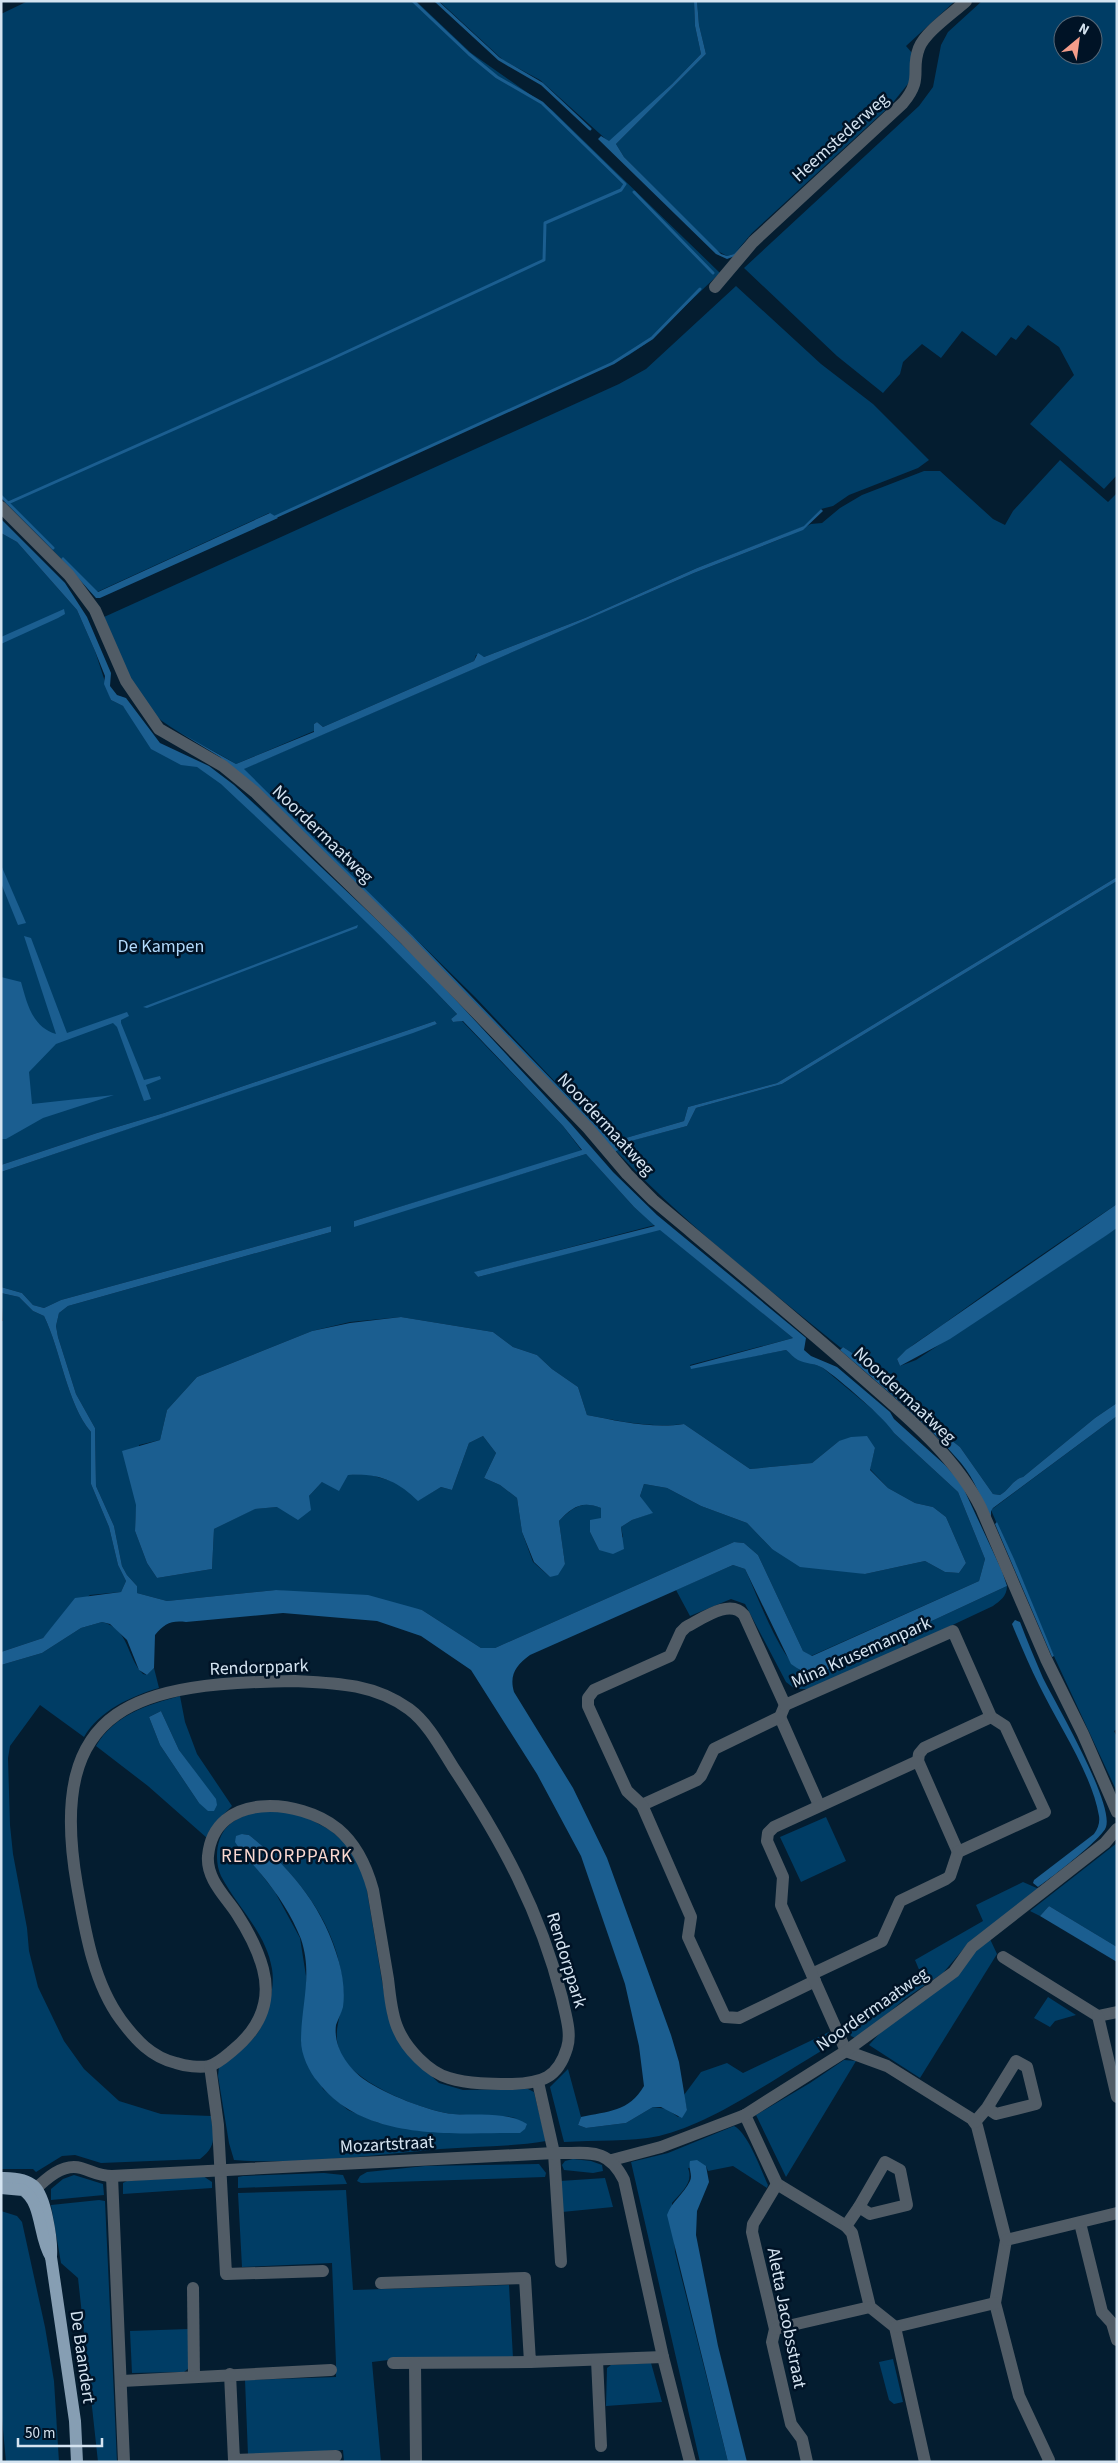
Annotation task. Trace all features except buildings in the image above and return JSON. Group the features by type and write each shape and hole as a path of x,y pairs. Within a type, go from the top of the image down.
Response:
{"main road":[{"path":"1,2178 18,2178 33,2191"},
{"path":"1,2188 33,2191"},
{"name":"De Baandert","path":"33,2191 44,2200 52,2240 51,2257 75,2421 78,2462"}],"street":[{"name":"Heemstederweg","path":"715,288 759,236 903,103 916,83 919,48 926,37 966,1"},
{"name":"Noordermaatweg","path":"1,507 57,562 86,598 94,610 126,682 159,729 223,766 255,792 456,991 653,1200 826,1346 898,1410 954,1465 972,1490 981,1508 1046,1658 1083,1734 1117,1812"},
{"name":"Mina Krusemanpark","path":"733,1607 744,1615 785,1705 953,1631 991,1717 1005,1726 1045,1812 958,1852 946,1879 900,1901 882,1940 739,2018 725,2017 688,1937 691,1917 642,1805 627,1792 588,1706 588,1698 594,1690 670,1656 686,1627 733,1607"},
{"name":"Rendorppark","path":"210,2066 179,2064 146,2050 116,2014 104,1988 93,1959 84,1920 70,1838 72,1789 76,1773 88,1742 99,1729 111,1718 138,1701 173,1691 207,1686 250,1682 315,1682 367,1688 385,1694 411,1711 432,1735 488,1820 534,1910 557,1979 569,2032 568,2046 560,2065 554,2073 538,2082"},
{"path":"642,1805 697,1780 702,1776 714,1749 780,1717 785,1705"},
{"path":"780,1717 819,1805"},
{"path":"958,1852 918,1761 919,1754 924,1748 991,1717"},
{"path":"918,1761 774,1827 768,1833 767,1840 783,1877 780,1904 846,2051 887,2066 975,2122 1006,2240 995,2303 1019,2396 1050,2461"},
{"path":"323,2271 226,2274 222,2169 210,2066 236,2049 254,2030 265,2004 265,1985 263,1969 254,1943 214,1882 208,1857 211,1844 218,1829 231,1817 247,1808 279,1806 316,1816 337,1828 353,1846 368,1872 374,1890 396,2027 412,2051 447,2078 475,2083 538,2082 554,2153 561,2262"},
{"name":"Noordermaatweg","path":"612,2160 661,2147 745,2115 846,2051 954,1972 972,1947 1105,1844 1117,1830"},
{"path":"1003,1957 1098,2016 1117,2012"},
{"path":"1098,2016 1117,2097"},
{"path":"975,2122 987,2108"},
{"path":"745,2115 777,2184 846,2226 852,2233 870,2307 895,2328 925,2462"},
{"name":"Mozartstraat","path":"33,2191 60,2170 72,2167 101,2176 112,2176 554,2153 598,2154 612,2160"},
{"path":"612,2160 624,2180 663,2357 690,2462"},
{"path":"112,2176 124,2462"},
{"name":"Aletta Jacobsstraat","path":"777,2184 752,2228 775,2329 772,2342 791,2424 802,2439 807,2462"},
{"path":"846,2226 858,2207"},
{"path":"1006,2240 1117,2214"},
{"path":"1080,2222 1102,2312 1112,2323 1117,2340"},
{"path":"381,2283 524,2278 530,2362"},
{"path":"193,2288 194,2376"},
{"path":"895,2328 995,2303"},
{"path":"775,2329 870,2307"},
{"path":"393,2364 530,2362 663,2357"},
{"path":"597,2360 602,2446"},
{"path":"415,2363 416,2462"},
{"path":"122,2381 331,2370"},
{"path":"230,2374 234,2460 336,2456"}],"green space":[{"path":"28,1 416,1 471,53 552,110 720,273 645,344 629,355 275,517 269,513 97,592 63,558 61,559 1,494 1,14"},
{"path":"439,1 694,1 695,26 701,54 672,84 609,142 540,80 503,60"},
{"path":"697,1 955,1 906,46 913,54 911,80 891,105 752,233 734,254 727,256 714,249 624,157 616,144 706,54 699,25"},
{"path":"982,1 1117,1 1117,475 1104,489 1030,424 1074,375 1059,347 1028,325 1016,340 1011,337 996,356 962,331 941,358 922,344 903,362 900,374 883,393 837,356 744,268 919,106 933,87 941,45 948,32"},
{"path":"736,286 821,364 873,404 929,460 918,468 849,495 833,506 821,509 805,526 697,568 585,618 484,657 476,655 474,661 323,727 317,722 314,724 314,731 236,764 162,721 143,700 128,673 104,617 619,384 646,369"},
{"path":"1060,460 1108,502 1117,493 1117,877 777,1083 688,1107 684,1121 612,1142 475,997 243,769 694,573 783,538 811,524 822,523 840,508 862,495 924,471 940,471 993,519 1005,525 1013,511"},
{"name":"De Kampen","path":"1,533 17,542 77,610 95,651 111,700 123,706 163,748 239,790 266,814 301,848 366,920 457,1014 451,1019 453,1022 462,1021 563,1126 582,1151 354,1221 354,1226 586,1154 634,1207 655,1225 475,1272 478,1277 660,1229 793,1338 690,1365 691,1368 786,1350 800,1359 823,1368 890,1424 894,1433 958,1492 985,1559 979,1581 811,1656 803,1651 758,1555 744,1543 734,1542 495,1648 481,1648 422,1610 276,1590 167,1601 137,1593 137,1586 122,1566 114,1526 96,1486 95,1428 76,1394 58,1337 56,1326 59,1313 68,1306 331,1232 331,1226 61,1300 44,1308 33,1305 22,1293 1,1287 1,1172 437,1024 435,1021 164,1113 1,1165","holes":["401,1317 493,1332 513,1347 537,1355 552,1369 578,1387 587,1415 623,1422 684,1424 750,1469 812,1463 839,1441 875,1448 870,1469 888,1488 915,1503 933,1507 946,1517 966,1563 959,1573 945,1572 925,1561 865,1574 772,1549 747,1523 701,1506 667,1488 644,1484 640,1496 652,1513 632,1520 621,1527 623,1537 599,1550 590,1532 601,1518 601,1508 583,1505 568,1512 559,1521 565,1564 550,1577 533,1562 522,1532 517,1498 500,1485 484,1478 496,1453 483,1436 469,1443 452,1490 441,1487 419,1500 402,1484 367,1474 348,1475 322,1482 309,1496 277,1507 254,1509 214,1529 212,1569 157,1578 147,1563 135,1531 139,1445 160,1440 167,1410 197,1377 312,1331 350,1322"]},
{"path":"1117,881 1117,1204 990,1290 916,1343 897,1359 900,1366 916,1360 1117,1228 1117,1403 1095,1418 1023,1477 1016,1480 1003,1493 1000,1495 993,1494 960,1447 937,1429 863,1360 843,1347 841,1348 697,1229 642,1178 616,1151 615,1145 687,1126 696,1108 782,1084"},
{"path":"1,1293 19,1297 33,1311 44,1316 76,1407 91,1432 91,1484 109,1527 118,1565 126,1581 121,1592 90,1595 61,1618 43,1638 1,1652 1,1321 3,1321"},
{"path":"1117,1416 1117,1729 1114,1731 1117,1737 1117,1792 1046,1639 991,1510"},
{"path":"733,1565 745,1569 777,1639 792,1663 803,1672 808,1673 822,1672 1007,1586 1007,1590 1001,1600 993,1606 893,1653 807,1689 795,1689 786,1682 745,1604 731,1599 690,1616 676,1590"},
{"path":"102,1622 118,1631 123,1637 133,1660 143,1674 147,1675 154,1668 159,1688 127,1700 107,1712 90,1728 84,1737 40,1705 10,1746 8,1758 10,1825 29,1951 38,1987 64,2041 84,2069 119,2101 161,2114 211,2116 213,2140 210,2149 200,2159 101,2163 75,2155 62,2156 36,2172 33,2169 1,2169 1,1665 42,1653 81,1628"},
{"path":"180,1696 185,1722 197,1754 232,1806 220,1818 207,1838 148,1786 96,1746 103,1735 122,1719 132,1713","holes":["161,1711 179,1750 193,1769 199,1803 160,1745 149,1717"]},
{"path":"259,1810 300,1814 330,1830 351,1848 365,1879 388,2017 426,2071 439,2083 463,2090 528,2089 534,2092 546,2141 311,2160 234,2160 229,2143 218,2076 219,2067 248,2043 258,2032 265,2019 269,2005 273,1976 264,1943 221,1876 217,1863 217,1850 221,1836 231,1823","holes":["242,1834 249,1835 283,1866 298,1883 324,1922 340,1965 343,1988 337,2039 343,2058 351,2068 363,2078 392,2095 439,2112 476,2116 516,2117 420,2130 379,2123 348,2110 323,2089 301,2042 306,2001 306,1976 300,1938 275,1892 261,1874"]},
{"path":"826,1817 846,1861 801,1882 780,1837"},
{"path":"1117,1843 1117,1947 1049,1906 1040,1916 1030,1911"},
{"path":"1023,1882 1039,1889 966,1946 943,1973 906,1998 866,2032 855,2038 851,2036 844,2023 885,2004 885,1998 923,1979 915,1960 983,1921 976,1905"},
{"path":"990,1939 997,1954 920,2078 869,2045 880,2033"},
{"path":"1048,1997 1076,2015 1055,2021 1050,2027 1034,2018"},
{"path":"829,2032 835,2043 749,2096 703,2120 659,2136 636,2139 564,2142 550,2087 568,2069 581,2117 578,2125 586,2128 626,2123 653,2107 667,2109 678,2117 687,2110 684,2095 701,2072 727,2063 743,2073"},
{"path":"844,2060 856,2061 786,2177 756,2115"},
{"path":"734,2126 749,2144 768,2185 767,2188 733,2166 708,2171 706,2166 688,2168 688,2183 672,2203 675,2252 728,2462 700,2462 631,2162 668,2153"},
{"path":"573,2159 591,2161 602,2165 603,2171 593,2173 564,2170 562,2165 565,2161"},
{"path":"539,2164 546,2173 545,2177 361,2183 357,2181 360,2176 367,2172 425,2166"},
{"path":"324,2173 343,2175 347,2184 238,2188 238,2177 243,2176"},
{"path":"74,2175 103,2184 104,2195 51,2200 51,2189 63,2179"},
{"path":"203,2176 212,2182 212,2188 123,2194 123,2183 127,2181"},
{"path":"605,2178 613,2207 562,2212 560,2181"},
{"path":"346,2190 353,2290 509,2285 513,2358 404,2358 372,2362 381,2462 344,2462 343,2450 248,2455 245,2380 336,2377 336,2363 332,2263 242,2267 238,2193"},
{"path":"105,2201 117,2462 98,2462 78,2278 61,2263 51,2205"},
{"path":"1,2211 17,2216 22,2222 45,2327 54,2381 59,2462 6,2462 1,2407"},
{"path":"189,2329 189,2368 184,2372 132,2373 130,2331"},
{"path":"893,2359 903,2402 894,2404 889,2400 879,2362"},
{"path":"651,2363 662,2402 606,2406 607,2368 611,2365"}],"shaded area":[{"path":"694,1 697,1 699,25 706,54 616,144 624,157 721,254 727,256 734,254 756,231 735,256 727,259 716,254 598,139 601,136 609,141 672,84 701,54 695,26"},
{"path":"821,509 823,511 803,530 694,573 244,769 412,935 612,1142 684,1121 688,1107 777,1083 1117,877 1117,881 782,1084 696,1108 687,1126 616,1145 618,1150 615,1152 220,757 179,732 236,764 314,732 314,724 317,722 323,727 474,661 478,653 484,657 585,618 697,568 804,526"},
{"path":"270,513 278,518 100,598 96,598 61,559 63,557 98,592"},
{"path":"1,519 65,583 87,617 111,673 110,686 117,695 126,698 160,743 209,766 234,785 428,970 613,1172 657,1215 806,1338 804,1350 811,1356 837,1367 890,1412 894,1419 945,1465 961,1483 1002,1571 1007,1586 822,1672 806,1672 791,1664 745,1569 733,1565 530,1655 517,1667 512,1680 514,1692 573,1788 607,1858 679,2062 687,2110 682,2118 661,2107 653,2107 626,2123 586,2128 578,2125 581,2117 625,2106 638,2095 644,2086 639,2046 625,1984 581,1856 537,1774 471,1670 421,1636 377,1621 283,1613 172,1622 155,1635 154,1668 147,1675 139,1670 127,1640 110,1624 102,1622 81,1628 42,1653 1,1665 1,1652 43,1638 75,1598 121,1592 126,1581 118,1565 109,1527 91,1484 91,1432 76,1407 50,1330 44,1316 33,1311 19,1297 1,1293 1,1287 22,1293 33,1305 44,1308 61,1300 331,1226 331,1232 68,1306 59,1313 56,1326 58,1337 76,1394 95,1428 96,1486 114,1526 122,1566 137,1586 137,1593 167,1601 276,1590 368,1595 422,1610 481,1648 495,1648 734,1542 744,1543 758,1555 803,1651 812,1656 979,1581 985,1559 958,1492 894,1433 872,1409 839,1381 823,1368 798,1360 786,1350 691,1369 690,1366 793,1338 660,1230 478,1277 474,1272 655,1226 634,1207 586,1154 354,1227 354,1221 582,1150 563,1126 463,1021 453,1022 451,1019 457,1014 428,984 341,897 221,784 197,767 181,765 151,749 123,706 111,700 104,684 105,676 77,610 17,542 1,533"},
{"path":"64,609 65,614 58,618 1,644 1,637"},
{"path":"1,865 26,923 18,925 1,883"},
{"path":"358,925 357,928 147,1008 143,1007"},
{"path":"24,936 31,938 67,1033 127,1012 129,1016 121,1020 121,1023 144,1080 160,1076 161,1079 146,1085 151,1099 144,1101 117,1027 113,1023 56,1044 29,1072 32,1104 114,1095 43,1118 6,1139 1,1139 1,977 21,982 28,1006 36,1020 48,1031 56,1034"},
{"path":"435,1021 437,1024 413,1033 1,1172 1,1165 164,1113"},
{"path":"1117,1204 1117,1228 950,1339 900,1366 897,1359 906,1350"},
{"path":"401,1317 493,1332 513,1347 537,1355 552,1369 578,1387 587,1415 647,1425 684,1424 750,1469 812,1463 839,1441 851,1437 867,1436 875,1448 870,1470 888,1488 915,1503 933,1507 946,1517 966,1563 959,1573 945,1572 925,1561 865,1574 800,1567 772,1549 747,1523 701,1506 667,1488 644,1484 640,1496 653,1513 632,1520 621,1527 624,1549 613,1554 599,1550 590,1532 590,1520 601,1518 601,1508 588,1505 578,1506 564,1516 559,1521 565,1564 558,1575 550,1577 534,1562 522,1532 517,1498 500,1485 484,1478 496,1453 483,1436 469,1443 452,1490 441,1487 418,1501 395,1483 369,1475 348,1475 339,1491 322,1482 309,1496 311,1510 298,1520 277,1507 255,1509 214,1529 212,1569 157,1578 147,1563 135,1531 136,1505 122,1451 160,1440 167,1410 197,1377 312,1331 350,1323"},
{"path":"843,1347 863,1360 937,1429 960,1447 993,1494 1000,1495 1003,1493 1016,1480 1023,1477 1095,1418 1117,1403 1117,1416 993,1508 991,1517 974,1483 961,1463 918,1419 840,1350"},
{"path":"997,1522 1054,1656 1052,1657 995,1524"},
{"path":"1015,1620 1020,1622 1043,1678 1093,1776 1106,1815 1106,1827 1096,1840 1038,1887 1033,1883 1034,1880 1094,1834 1099,1819 1095,1800 1082,1766 1029,1664 1012,1624"},
{"path":"161,1711 179,1750 216,1799 217,1805 214,1811 208,1811 199,1803 160,1745 149,1717"},
{"path":"242,1834 249,1835 265,1848 292,1876 325,1924 333,1942 342,1973 344,1996 343,2007 336,2025 337,2041 343,2056 353,2069 373,2085 420,2106 453,2114 510,2117 527,2124 525,2129 520,2133 439,2133 384,2125 360,2115 337,2101 318,2082 306,2063 301,2046 301,2028 306,1990 306,1965 301,1939 289,1913 267,1881 235,1842 236,1836"},
{"path":"1049,1906 1117,1947 1117,1962 1040,1916"},
{"path":"697,2160 706,2166 709,2182 697,2211 696,2235 718,2346 747,2462 728,2462 667,2215 690,2181 690,2161"}],"waterway":[{"path":"1,496 8,503 327,361 544,260 545,223 621,190 625,184 542,103 497,77 469,54 413,1"},
{"path":"436,1 499,59 542,84 590,129"},
{"path":"634,192 713,273"},
{"path":"275,517 613,363 652,338 700,289"},
{"path":"8,503 53,548"}],"district":[{"name":"RENDORPPARK","path":"287,1855"}]}
